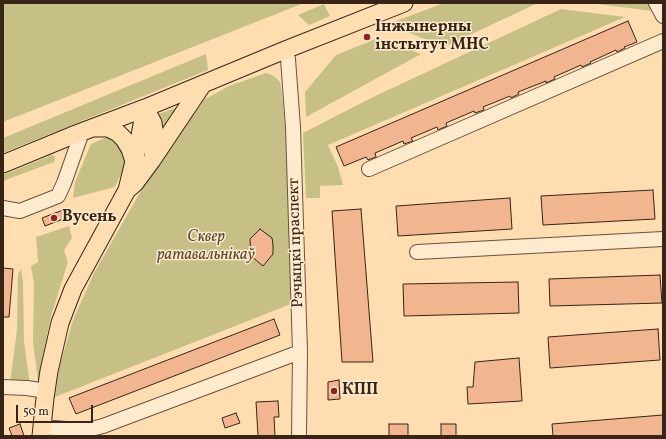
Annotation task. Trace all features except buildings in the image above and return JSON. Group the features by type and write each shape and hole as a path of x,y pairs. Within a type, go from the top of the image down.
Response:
{"main road":[{"path":"3,164 404,3"},
{"path":"127,190 135,183 152,160 203,84"},
{"path":"145,108 153,123 155,137 152,160"},
{"path":"41,432 49,371 60,323 73,289 127,190 139,142 145,108"},
{"path":"86,130 108,128 118,133 130,149 134,160"}],"street":[{"path":"656,3 663,16"},
{"path":"369,169 663,41"},
{"name":"Рэчыцкі праспект","path":"286,50 293,127 300,352 298,436"},
{"path":"3,208 20,211 58,196 86,130"},
{"path":"417,252 663,239"},
{"path":"41,432 78,430 91,433 103,426 300,352"},
{"path":"3,387 27,388 46,391"}],"green space":[{"path":"3,3 304,3 3,122"},
{"path":"444,3 538,3 444,47 388,24"},
{"path":"590,3 648,3 652,11"},
{"path":"324,4 330,16 309,25 298,15"},
{"path":"561,9 625,17 328,145 338,167 343,185 320,186 320,198 306,198 303,133 371,98"},
{"path":"378,38 421,54 306,117 305,92 336,55"},
{"path":"206,54 208,70 3,153 3,138"},
{"name":"Сквер ратавальнікаў","path":"266,73 274,76 280,82 282,92 288,163 291,304 55,397 59,368 73,320 94,273 150,175 205,99 229,86"},
{"path":"182,105 164,130 161,122 154,116"},
{"path":"107,137 121,144 127,161 115,187 73,198 75,182 91,144"},
{"path":"52,155 55,158 54,162 3,181 3,175"},
{"path":"69,226 72,238 64,250 68,262 51,316 38,381 33,342 34,283 31,266 38,262 36,237"},
{"path":"21,269 23,282 24,341 30,384 10,383 17,330 18,274"}],"place":[{"name":"Інжынерны інстытут МНС","path":"367,37"},
{"name":"Вусень","path":"54,218"},
{"name":"КПП","path":"334,391"}]}
